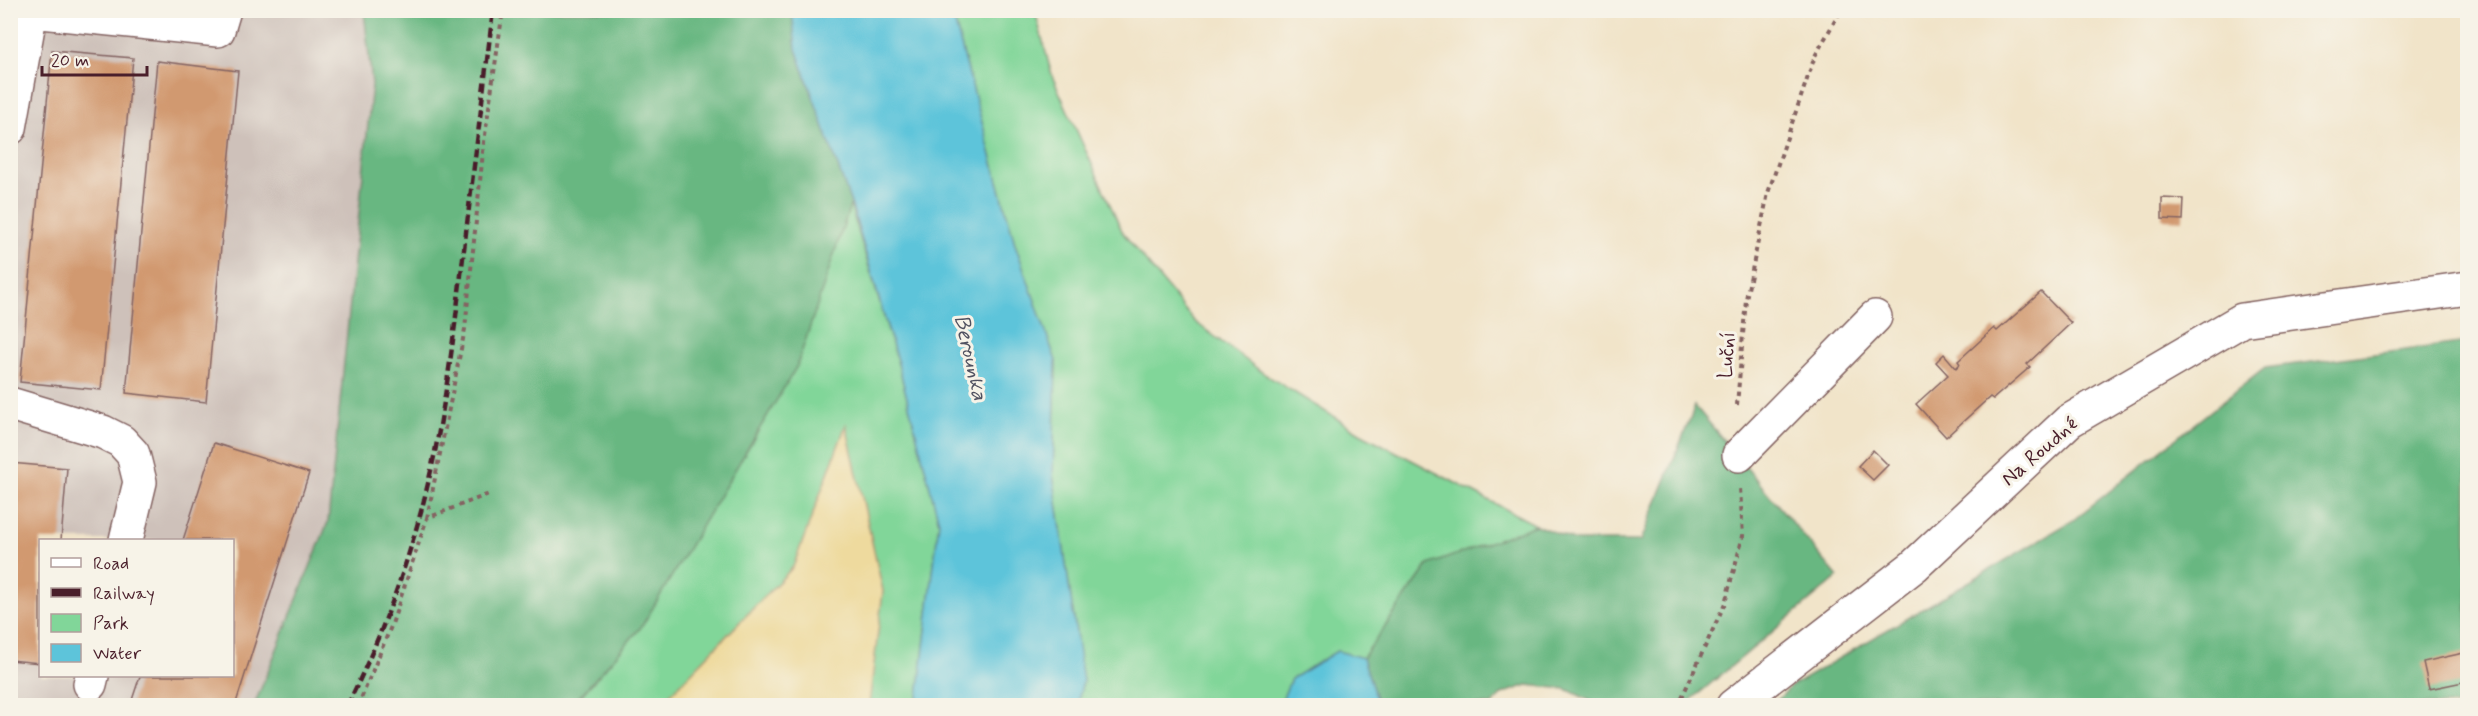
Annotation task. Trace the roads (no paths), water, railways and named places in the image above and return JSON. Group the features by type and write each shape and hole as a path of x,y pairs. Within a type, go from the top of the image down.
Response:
{"street":[{"path":"10,128 28,11 218,30 224,10"},
{"name":"Na Roudné","path":"1733,705 1914,566 2069,421 2242,320 2468,288"},
{"path":"1739,455 1875,317"},
{"path":"10,404 103,432 121,441 133,454 140,482 126,539"}],"water":[{"name":"Berounka","path":"792,11 953,11 1015,244 1056,361 1053,475 1083,681 1077,705 917,705 939,522 899,367 851,203 796,49"},
{"path":"1337,651 1363,658 1378,705 1280,705 1291,679"}],"railway":[{"path":"347,706 374,648 397,589 432,466 451,354 493,10"}]}
